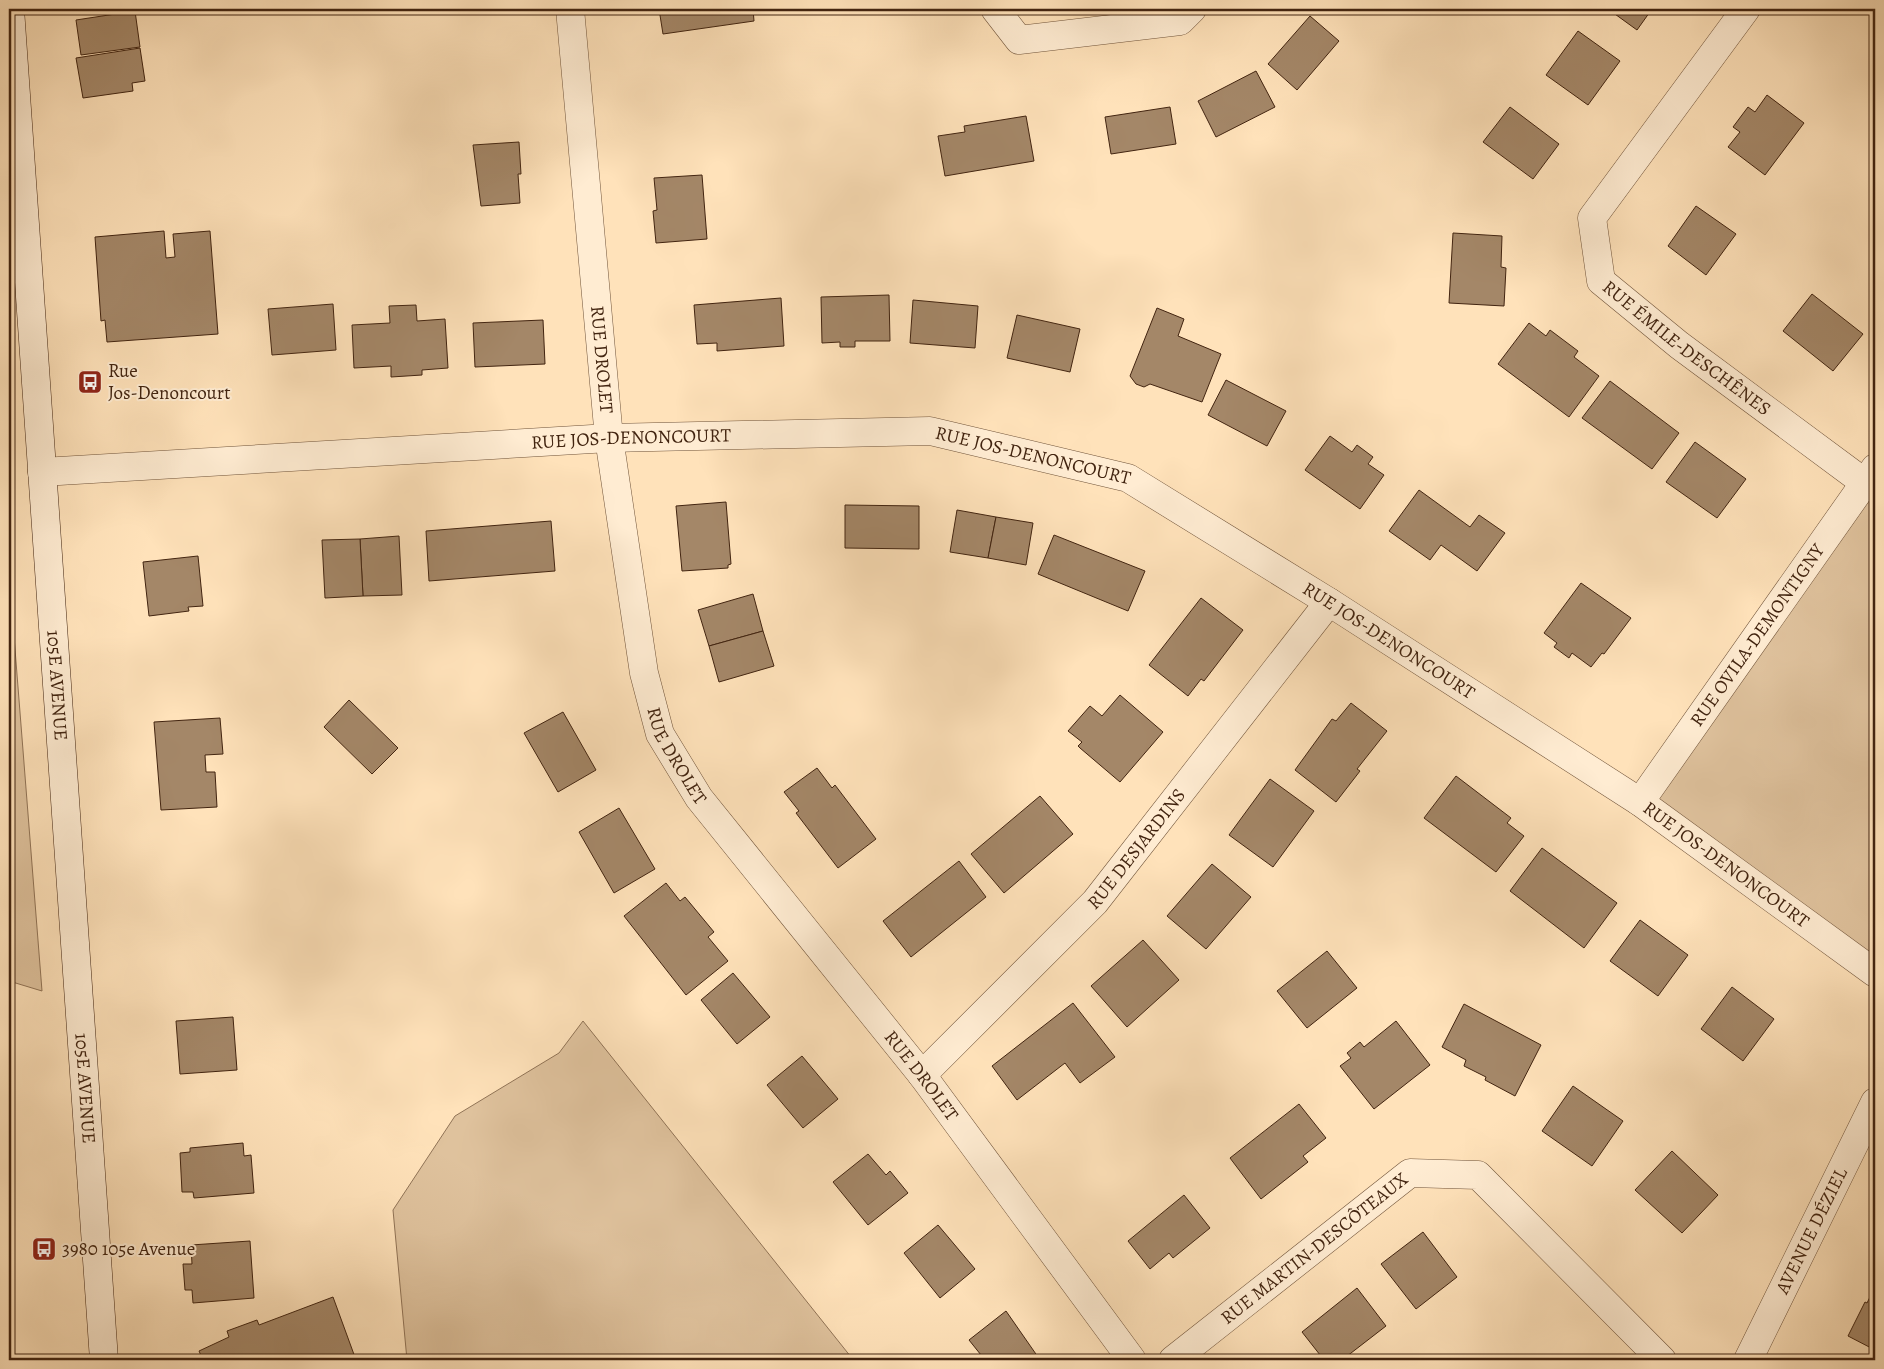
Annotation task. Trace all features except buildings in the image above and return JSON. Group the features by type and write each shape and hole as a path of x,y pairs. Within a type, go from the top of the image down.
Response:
{"street":[{"name":"105E AVENUE","path":"10,9 104,1360"},
{"name":"RUE DROLET","path":"570,9 609,438 644,673 660,734 699,798 922,1075 1132,1360"},
{"path":"995,9 1019,40 1180,21 1192,9"},
{"name":"RUE ÉMILE-DESCHÊNES","path":"1746,9 1592,218 1601,282 1679,345 1870,475"},
{"name":"RUE JOS-DENONCOURT","path":"42,472 609,438 930,431 1128,478 1329,602 1640,802 1875,973"},
{"name":"RUE OVILA-DEMONTIGNY","path":"1640,802 1870,475"},
{"name":"RUE DESJARDINS","path":"922,1075 1094,902 1329,602"},
{"name":"AVENUE DÉZIEL","path":"1748,1360 1875,1102"},
{"name":"RUE MARTIN-DESCÔTEAUX","path":"1174,1360 1410,1173 1478,1175 1662,1360"}],"shaded area":[{"path":"1875,468 1875,976 1640,802"},
{"path":"9,573 42,991 9,981"},
{"path":"583,1021 851,1357 847,1360 407,1360 393,1210 455,1116 559,1053"}],"place":[{"name":"Rue Jos-Denoncourt","path":"90,382"},
{"name":"3980 105e Avenue","path":"44,1249"}]}
